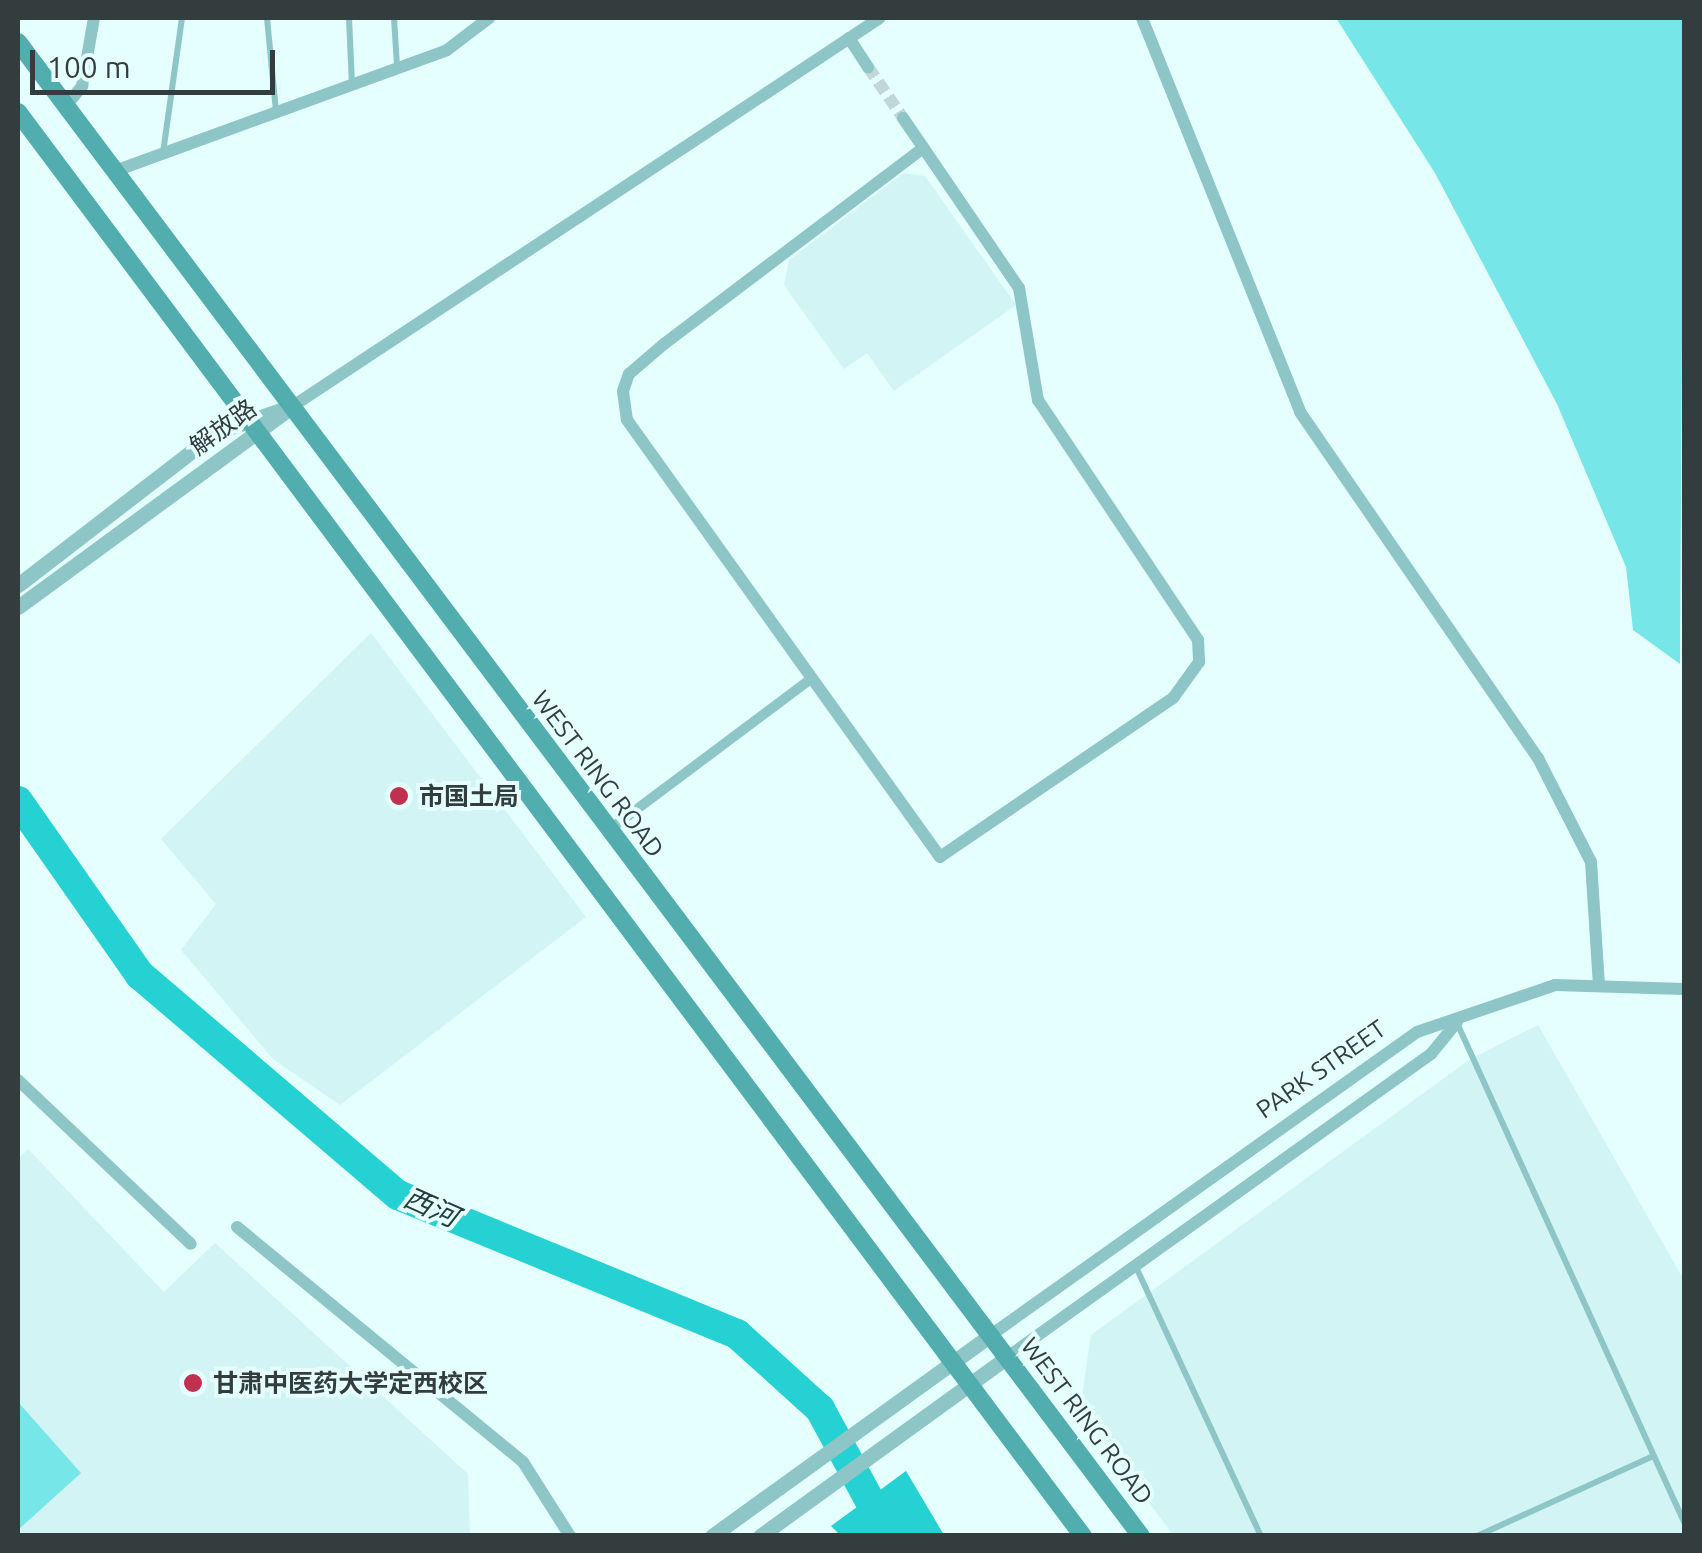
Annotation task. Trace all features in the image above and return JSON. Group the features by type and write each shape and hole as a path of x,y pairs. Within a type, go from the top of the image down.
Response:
{"main road":[{"name":"WEST RING ROAD","path":"18,42 1141,1536"},
{"path":"18,112 1083,1536"}],"street":[{"path":"66,106 82,86 94,18"},
{"path":"115,171 448,50 489,18"},
{"path":"290,408 880,18"},
{"path":"1142,18 1300,412 1538,758 1591,862 1599,985"},
{"path":"849,38 868,66"},
{"path":"902,118 923,148 1019,288 1038,400 1198,640 1198,662 1173,698 940,856 626,420 623,391 629,374 664,344 923,148"},
{"name":"解放路","path":"18,607 254,426 290,408"},
{"name":"解放路","path":"18,585 217,432 254,426"},
{"path":"609,830 812,678"},
{"path":"1457,1022 1555,985 1684,989"},
{"name":"PARK STREET","path":"712,1536 1417,1032 1457,1022"},
{"name":"PARK STREET","path":"760,1536 1431,1054 1457,1022"},
{"path":"18,1080 191,1244"},
{"path":"237,1228 524,1462 570,1536"}],"lane":[{"path":"163,153 182,18"},
{"path":"267,18 276,112"},
{"path":"349,18 352,84"},
{"path":"394,18 397,68"},
{"path":"1457,1022 1684,1522"},
{"path":"1135,1266 1260,1536"},
{"path":"1477,1536 1653,1456"}],"shaded area":[{"path":"1336,18 1684,18 1680,664 1633,630 1626,567 1557,404 1435,173"},
{"path":"904,173 925,176 1016,305 894,391 867,353 844,369 784,285 789,260"},
{"path":"371,633 586,917 340,1105 273,1059 181,950 216,904 161,839"},
{"path":"1538,1025 1684,1280 1684,1535 1173,1535 1080,1410 1091,1335 1469,1060"},
{"name":"甘肃中医药大学定西校区","path":"28,1149 164,1292 215,1243 468,1474 470,1535 18,1536 18,1159"},
{"path":"18,1402 81,1473 18,1530"},
{"path":"906,1471 944,1535 840,1535 831,1526"}],"waterway":[{"name":"西河","path":"18,801 140,975 398,1195 737,1334 820,1409 889,1536"}],"tunnel":[{"path":"868,67 903,118"}],"place":[{"name":"市国土局","path":"399,796"},
{"name":"甘肃中医药大学定西校区","path":"193,1383"}]}
